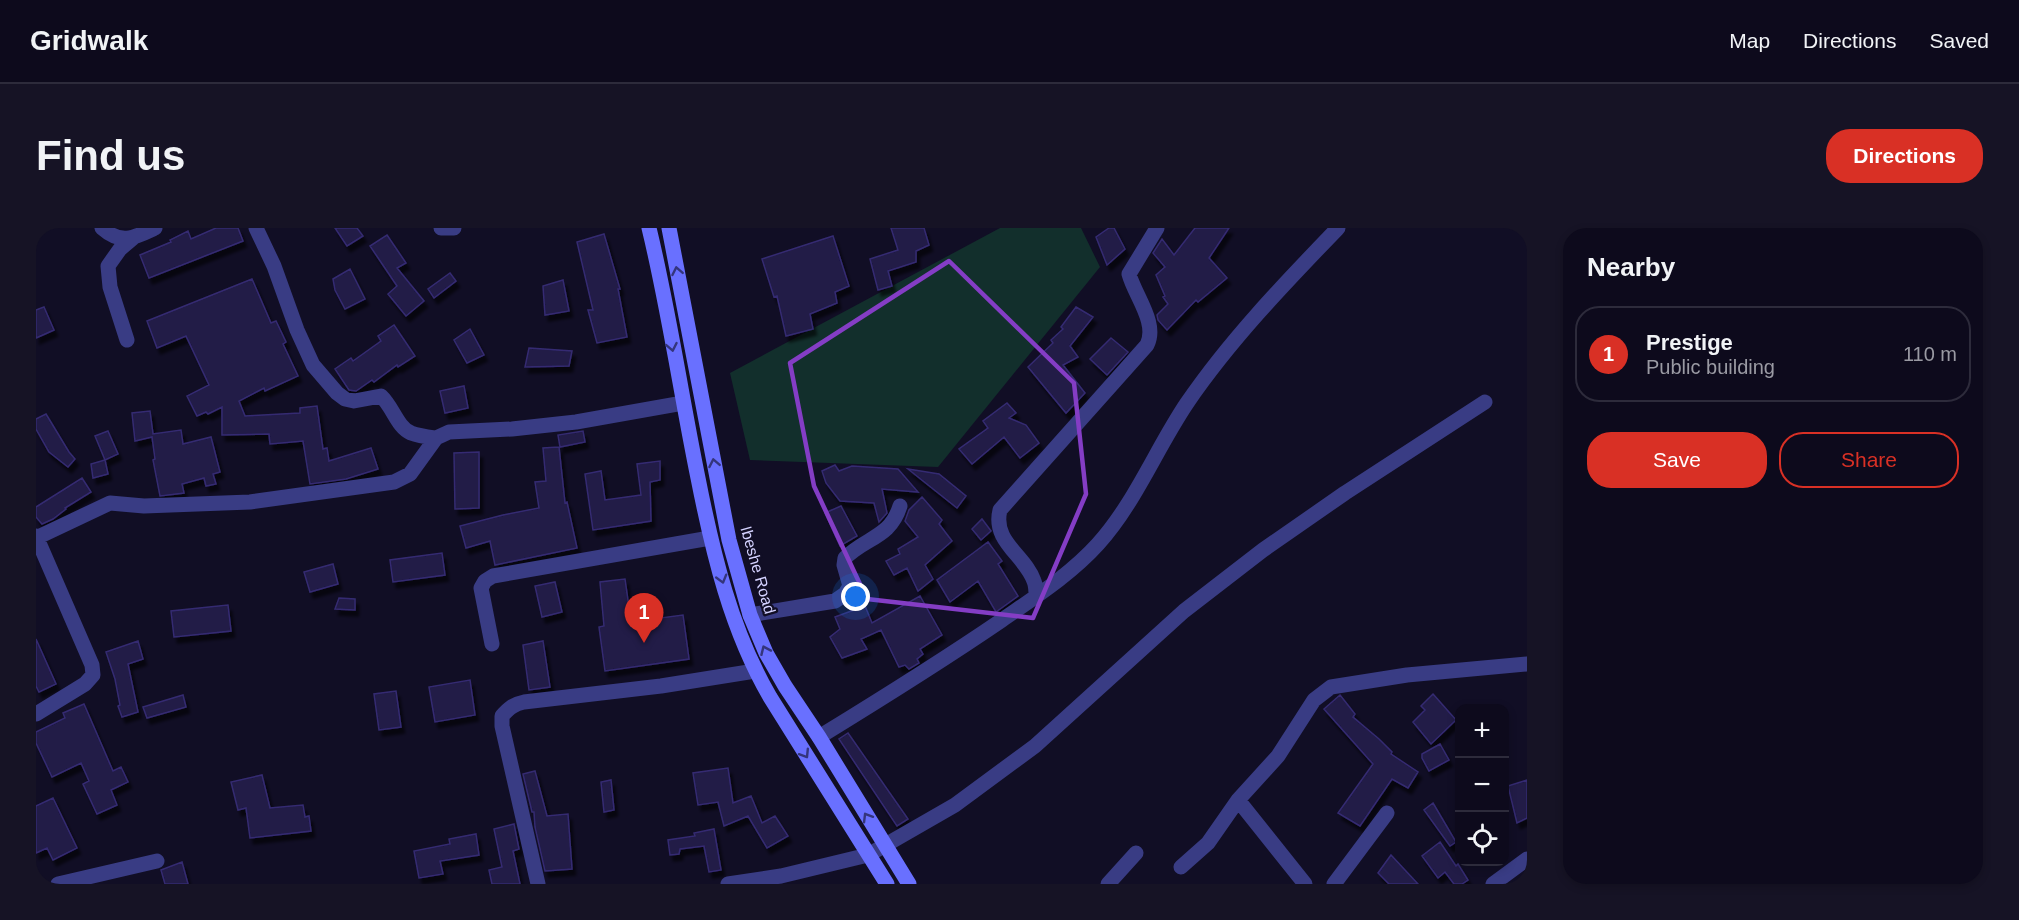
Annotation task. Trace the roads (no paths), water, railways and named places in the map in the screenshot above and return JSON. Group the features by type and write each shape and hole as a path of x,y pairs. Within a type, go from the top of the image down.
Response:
{"main road":[{"path":"649,228 710,538 741,640 755,671 887,884"},
{"name":"Ibeshe Road","path":"669,228 729,540 750,615 766,653 785,686 909,884"}],"street":[{"path":"102,228 110,235 133,238"},
{"path":"127,340 110,287 108,266 120,249 133,238 155,228"},
{"path":"256,228 274,266 307,354 325,379 345,399 354,401 381,396 392,407 400,425 410,433 436,438"},
{"path":"441,228 454,228"},
{"path":"1036,596 1035,583 1030,573 1003,538 997,522 1000,510 1147,345 1151,337 1150,325 1129,274 1157,228"},
{"path":"819,737 939,663 1036,596 1085,557 1099,543 1131,498 1201,383 1295,273 1338,228"},
{"path":"728,884 781,876 868,855 955,805 1035,746 1184,611 1263,550 1345,493 1485,402"},
{"path":"36,714 85,684 93,675 92,665 36,537 110,503 144,506 250,502 394,482 410,474 436,438 449,432 512,429 576,422 683,403"},
{"path":"750,615 835,601 845,594 850,586 844,565 845,558 886,530 896,517 900,506"},
{"path":"492,644 482,588 485,580 493,576 710,538"},
{"path":"1181,867 1208,843 1238,801 1278,756 1314,700 1331,687 1407,675 1527,664"},
{"path":"538,884 502,726 502,716 514,704 661,686 755,671"},
{"path":"1238,801 1305,884"},
{"path":"1334,884 1386,813"},
{"path":"1108,884 1136,853"},
{"path":"1492,884 1527,859"},
{"path":"58,884 157,861"}],"place":[{"name":"Prestige","path":"644,643"}]}
